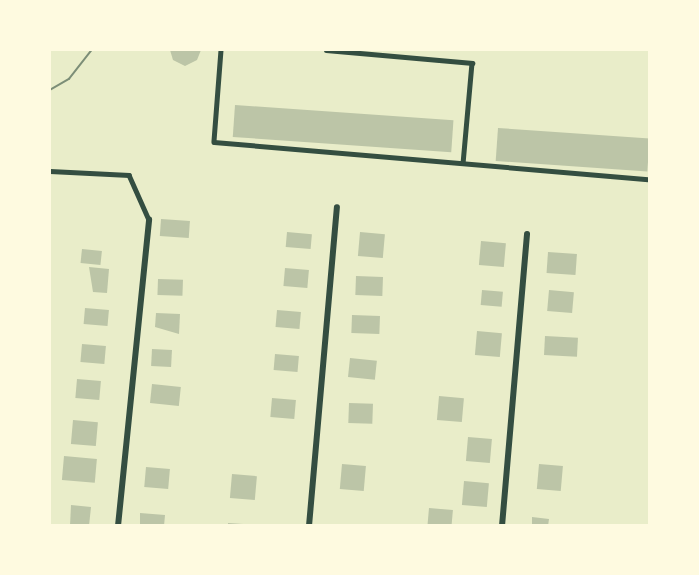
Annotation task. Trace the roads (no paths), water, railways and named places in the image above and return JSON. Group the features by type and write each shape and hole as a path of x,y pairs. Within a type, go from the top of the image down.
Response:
{"street":[{"path":"309,525 337,207"},
{"path":"118,525 149,220"},
{"path":"502,525 527,234"}],"lane":[{"path":"221,50 214,142 650,179"},
{"path":"326,50 472,63 463,163"},
{"path":"50,171 129,175 149,220"}],"tram line":[{"path":"50,90 69,79 92,50"}]}
